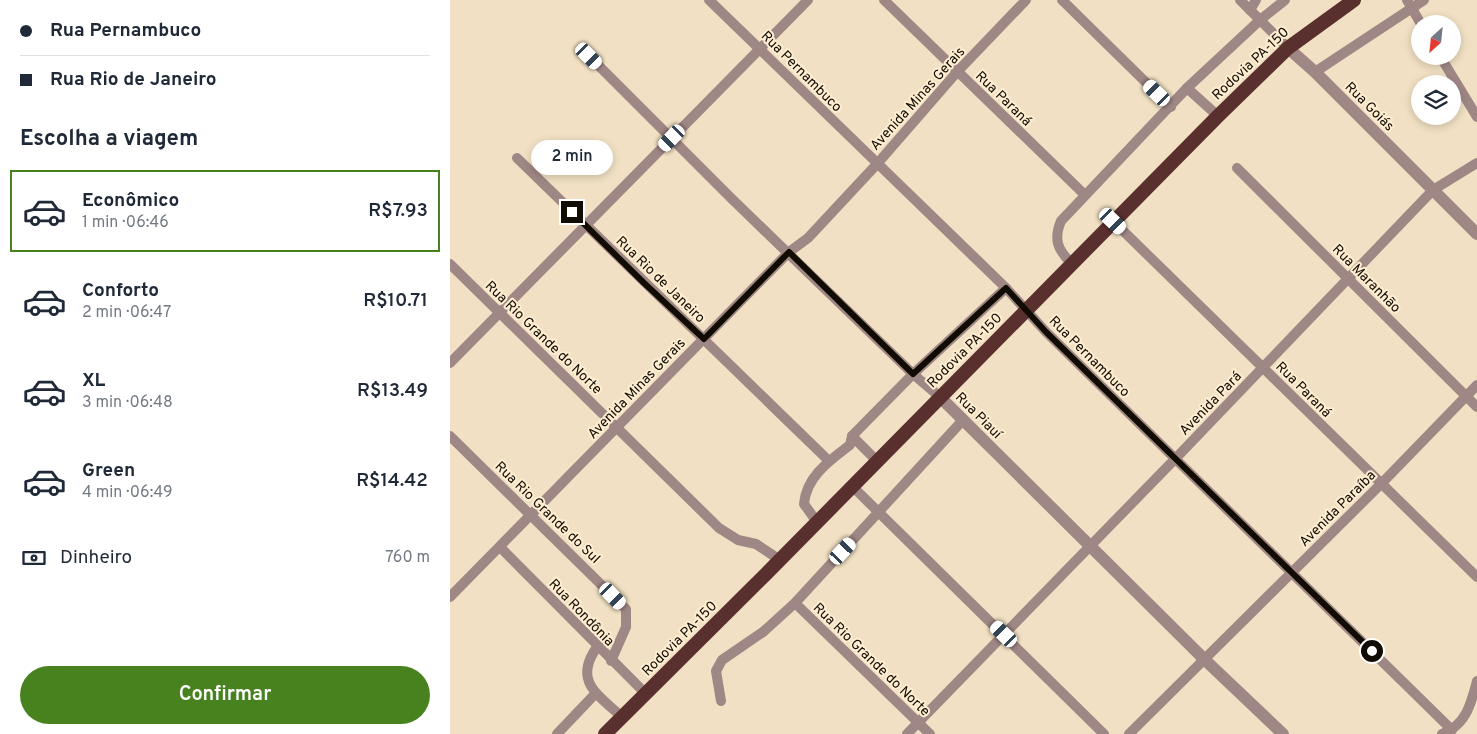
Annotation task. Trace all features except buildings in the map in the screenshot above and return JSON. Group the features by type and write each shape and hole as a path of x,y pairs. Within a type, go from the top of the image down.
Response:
{"highway":[{"name":"Rodovia PA-150","path":"605,734 780,560 1218,116 1288,48 1354,0"}],"street":[{"name":"Rua Pernambuco","path":"709,0 1006,288 1175,459 1452,730"},
{"path":"450,363 808,0"},
{"name":"Rua Paraná","path":"884,0 1085,194"},
{"name":"Avenida Minas Gerais","path":"450,597 789,252 808,238 957,72 1026,0"},
{"path":"1062,0 1171,107"},
{"name":"Rua Goiás","path":"1240,0 1477,234"},
{"path":"1250,10 1256,0"},
{"path":"1072,264 1058,248 1056,235 1061,221 1187,88 1260,20 1285,0"},
{"path":"1315,72 1409,4 1424,0"},
{"path":"1409,4 1416,15"},
{"name":"Rua Piauí","path":"589,56 732,199 789,252 913,374 940,397 1204,659 1283,734"},
{"path":"1445,65 1477,117"},
{"path":"1187,88 1218,116"},
{"name":"Rua Rio de Janeiro","path":"517,158 828,460"},
{"name":"Avenida Pará","path":"906,734 1175,459 1433,190 1477,163"},
{"name":"Rua Maranhão","path":"1237,168 1477,407"},
{"name":"Rua Paraná","path":"1113,221 1477,577"},
{"name":"Rua Rio Grande do Norte","path":"450,264 499,314 730,537 756,544 780,560"},
{"path":"817,522 804,504 804,494 809,484 828,460 850,445 852,436 913,374 1006,288"},
{"name":"Avenida Paraíba","path":"1129,734 1381,484 1477,384"},
{"path":"721,700 716,671 722,660 763,632 795,603 963,420"},
{"name":"Rua Rio Grande do Sul","path":"450,436 626,609 626,627 611,661"},
{"path":"852,436 877,461"},
{"path":"852,486 1104,734"},
{"name":"Rua Rondônia","path":"500,547 597,647 646,694"},
{"name":"Rua Rio Grande do Norte","path":"795,603 930,734"},
{"path":"597,647 587,661 588,680 596,692 622,717"},
{"path":"1442,734 1460,724 1474,707 1477,681"},
{"path":"556,734 596,692"}],"route":[{"path":"572,212 704,339 789,252 913,374 1006,288 1046,332 1372,651"}]}
